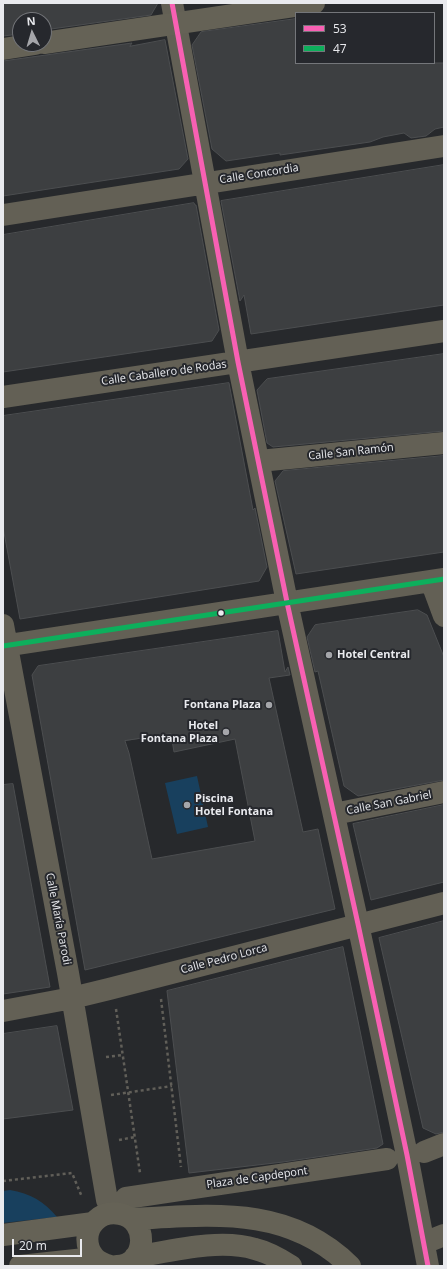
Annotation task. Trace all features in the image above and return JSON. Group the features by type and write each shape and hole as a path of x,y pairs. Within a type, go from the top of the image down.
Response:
{"street":[{"path":"52,41 174,13 314,3"},
{"path":"174,13 238,362 287,603 358,924 428,1266"},
{"name":"Calle Concordia","path":"3,215 205,182 444,146"},
{"name":"Calle Caballero de Rodas","path":"3,396 444,331"},
{"name":"Calle San Ramón","path":"259,462 444,443"},
{"path":"4,639 287,603 438,580 444,616"},
{"name":"Calle María Parodi","path":"4,639 72,998 107,1200 129,1206"},
{"name":"Calle San Gabriel","path":"334,814 444,792"},
{"name":"Calle Pedro Lorca","path":"3,1011 72,998 444,903"},
{"name":"Plaza de Capdepont","path":"129,1206 184,1189 406,1155 444,1144"},
{"path":"126,1262 140,1250 142,1242 138,1226 129,1206"},
{"path":"102,1262 89,1250 87,1241 88,1231 100,1216 129,1206 195,1216 248,1217 271,1222 293,1229 311,1238 328,1248 350,1266"},
{"path":"3,1235 93,1223"},
{"path":"424,1243 444,1235"},
{"path":"126,1262 188,1248 239,1245 276,1256 291,1266"},
{"path":"20,1266 102,1262"}],"path":[{"path":"160,993 184,1189"},
{"path":"115,1004 135,1137 129,1206"},
{"path":"102,1058 123,1055"},
{"path":"107,1096 172,1086"},
{"path":"115,1140 135,1137"},
{"path":"3,1181 72,1173 83,1199"}],"water":[{"name":"Piscina Hotel Fontana","path":"197,776 208,827 177,834 165,783"},
{"path":"10,1190 24,1193 36,1199 57,1217 3,1223 3,1191"}],"building":[{"path":"3,3 158,3 151,15 52,29 52,12 12,12 12,35 3,36"},
{"path":"295,19 295,64 444,63 444,127 435,129 426,136 411,138 404,133 383,137 370,142 226,161 212,149 192,45 201,32"},
{"path":"165,40 188,159 179,169 3,196 3,61 132,43 130,46"},
{"path":"444,165 444,305 251,334 244,295 240,301 221,201"},
{"path":"194,203 196,205 219,330 212,341 3,372 3,235"},
{"path":"444,354 444,431 273,447 267,443 257,390 267,379"},
{"path":"229,383 253,510 255,508 267,567 259,581 20,619 3,527 3,416"},
{"path":"444,456 444,552 296,574 275,481 283,471"},
{"path":"418,610 427,615 444,657 444,780 358,796 344,786 318,671 315,672 307,637 315,625"},
{"path":"278,631 285,672 288,667 290,675 269,678 303,832 318,829 335,909 85,970 32,675 38,666","holes":["171,734 174,752 235,739 255,841 152,859 129,753 125,741"]},
{"path":"13,784 50,987 3,994 3,785"},
{"path":"444,805 444,882 371,900 353,824"},
{"path":"444,921 444,1132 436,1134 423,1128 379,938"},
{"path":"343,947 383,1144 377,1148 283,1162 189,1173 167,991"},
{"path":"57,1026 73,1110 3,1119 3,1034"}],"transit line":[{"name":"53","path":"172,3 238,362 288,607 407,1155 428,1266"},
{"name":"47","path":"3,646 444,579"}],"place":[{"name":"Hotel Central","path":"329,655"},
{"name":"Fontana Plaza","path":"269,705"},
{"name":"Hotel Fontana Plaza","path":"226,732"},
{"name":"Piscina Hotel Fontana","path":"187,805"}]}
